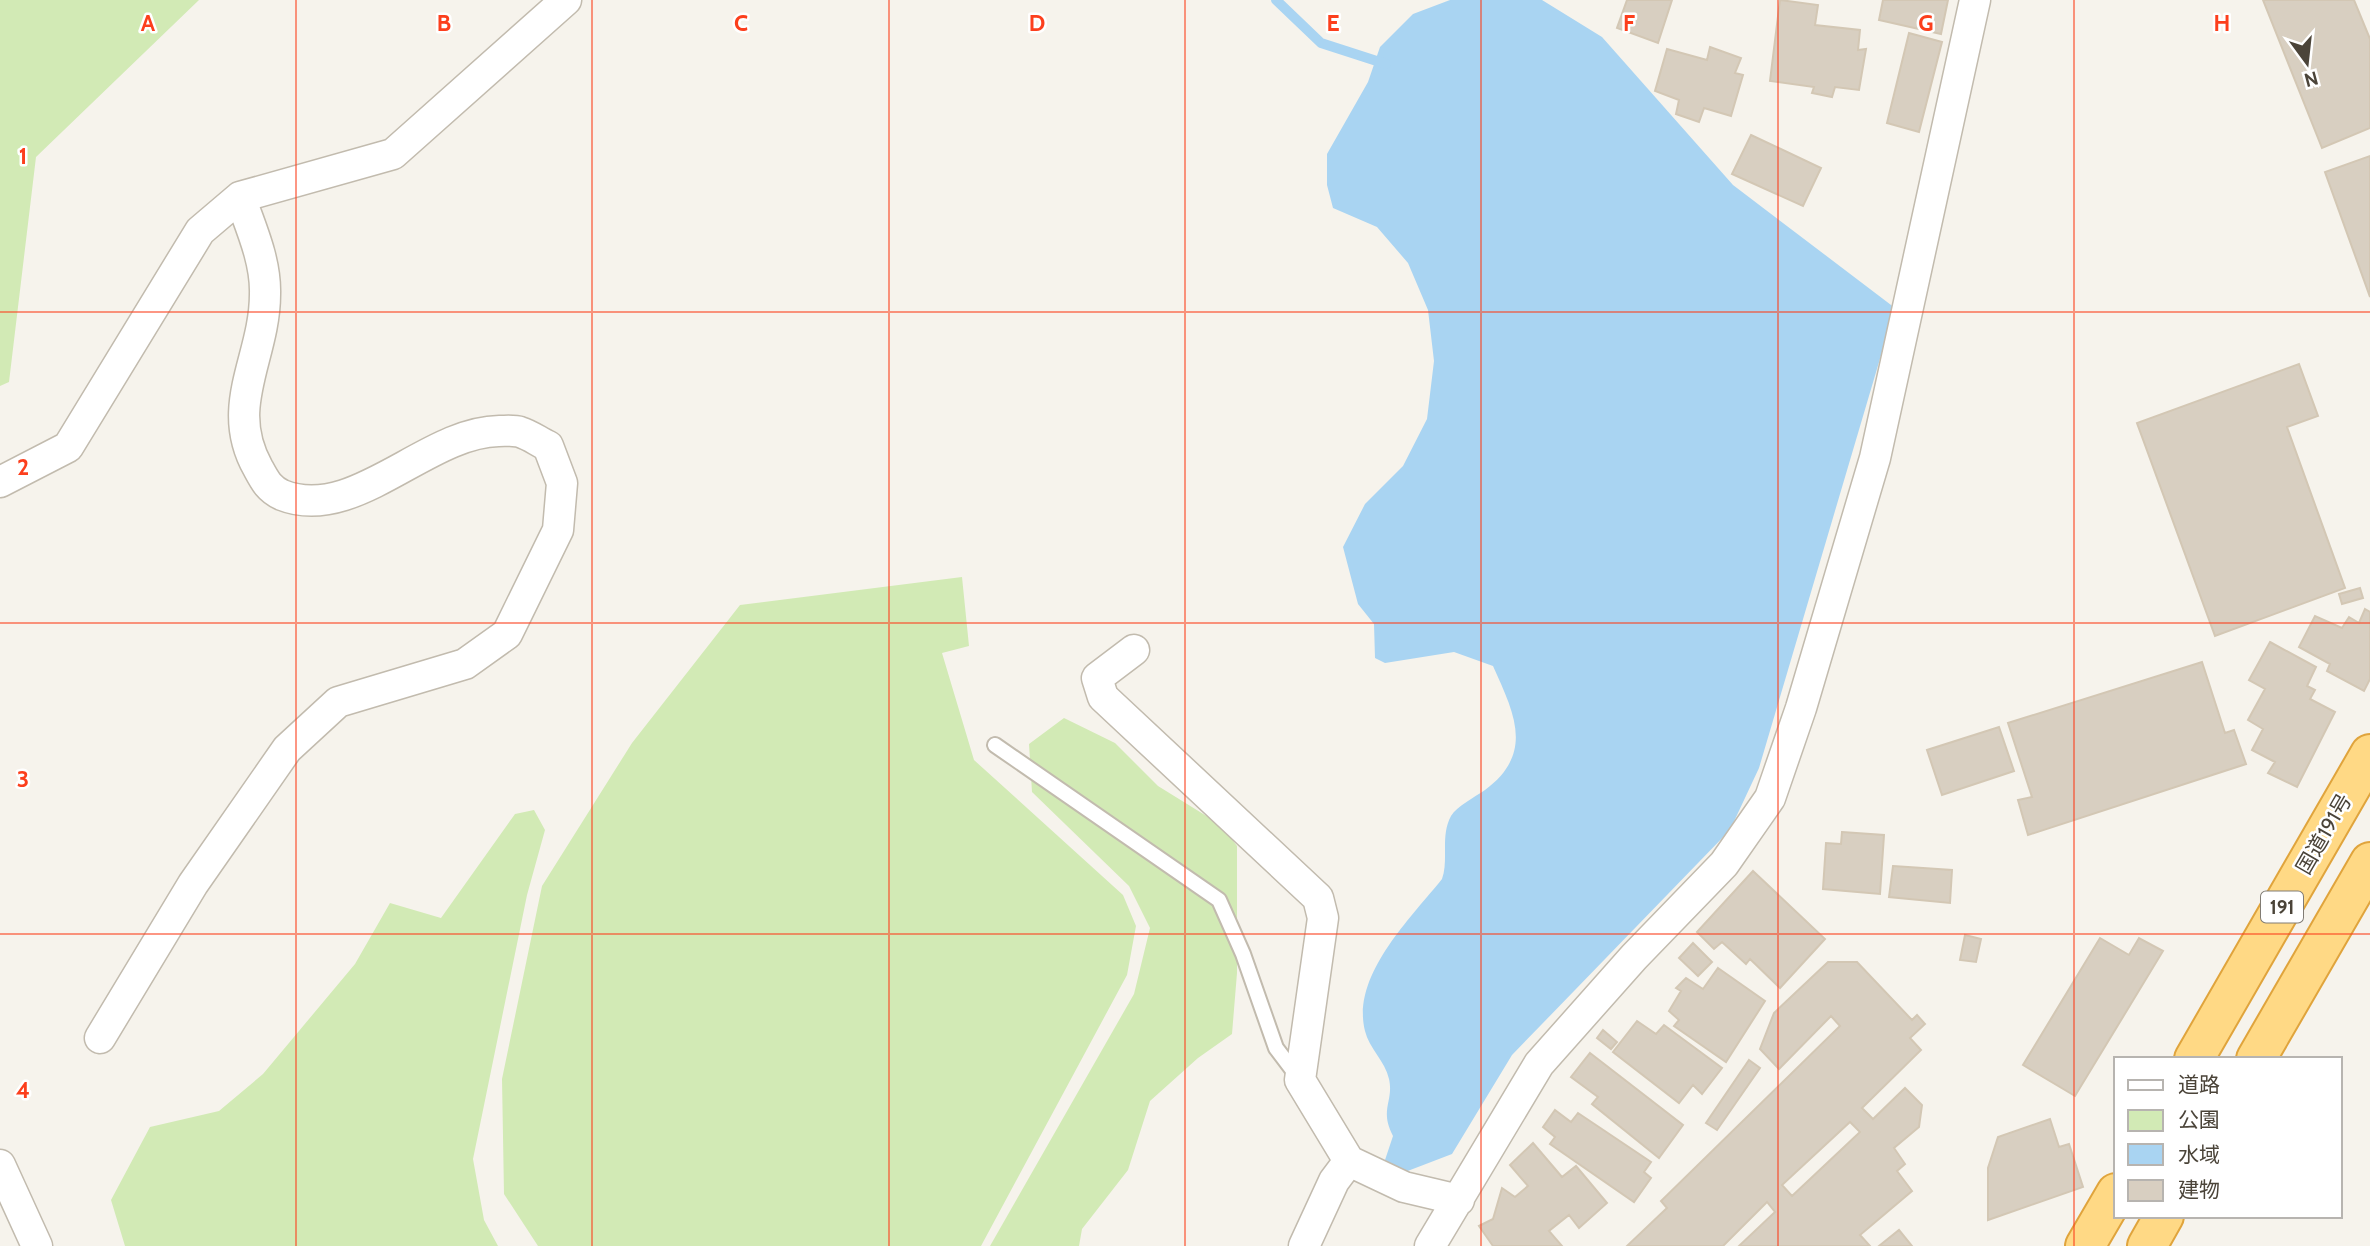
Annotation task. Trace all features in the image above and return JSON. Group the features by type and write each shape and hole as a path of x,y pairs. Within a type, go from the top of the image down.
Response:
{"highway":[{"name":"国道191号","path":"2195,1057 2370,754"},
{"name":"191","path":"2257,1057 2370,862"},
{"path":"2085,1246 2114,1195"},
{"path":"2147,1246 2163,1218"}],"street":[{"path":"0,482 68,447 200,232 240,197 393,154 566,0"},
{"path":"1430,1246 1539,1064 1634,957 1724,864 1770,798 1801,708 1875,458 1975,0"},
{"path":"100,1038 193,884 287,749 338,702 465,664 507,634 558,530 562,483 548,446 518,431 480,431 442,446 377,480 329,500 298,501 271,490 247,448 242,405 265,294 259,248 240,197"},
{"path":"1134,650 1097,678 1103,697 1318,898 1323,919 1300,1080 1349,1161 1404,1187 1459,1200"},
{"path":"1304,1246 1334,1181 1349,1161"},
{"path":"0,1166 37,1246"}],"lane":[{"path":"995,745 1219,901 1243,954 1276,1048 1300,1080"}],"green space":[{"path":"0,0 199,0 36,157 9,382 0,386"},
{"path":"962,577 969,646 942,653 974,760 1123,895 1136,926 1127,975 981,1246 538,1246 504,1194 502,1079 542,886 632,743 740,605"},
{"path":"1064,718 1115,743 1158,786 1221,825 1237,846 1237,973 1232,1034 1198,1058 1150,1101 1128,1170 1082,1229 1079,1246 990,1246 1134,994 1150,928 1129,886 1032,792 1029,744"},
{"path":"534,810 545,830 527,895 473,1159 484,1220 498,1246 125,1246 111,1200 150,1127 219,1111 263,1074 355,964 390,903 441,918 515,814"}],"water":[{"path":"1450,0 1542,0 1602,37 1733,185 1895,308 1759,768 1730,830 1512,1055 1452,1154 1405,1172 1385,1160 1393,1136 1387,1119 1390,1087 1387,1072 1365,1031 1363,1010 1367,990 1386,949 1442,879 1446,831 1451,816 1501,776 1510,762 1516,732 1508,700 1493,666 1454,652 1385,663 1375,658 1374,624 1358,604 1343,547 1365,504 1403,466 1427,419 1434,361 1428,310 1408,263 1377,227 1333,208 1327,185 1327,154 1368,82 1380,47 1413,14"}],"building":[{"path":"1627,0 1672,0 1658,43 1617,28"},
{"path":"1780,0 1818,5 1815,25 1860,30 1858,50 1866,49 1859,90 1835,87 1832,97 1812,93 1814,87 1770,81"},
{"path":"1883,0 1948,0 1941,34 1879,20"},
{"path":"2263,0 2354,0 2370,39 2370,128 2322,148"},
{"path":"1909,33 1942,42 1919,132 1887,123"},
{"path":"1710,47 1741,58 1735,73 1743,75 1731,116 1704,108 1699,122 1676,114 1679,100 1655,91 1667,49 1707,60"},
{"path":"1751,135 1821,168 1803,206 1732,174"},
{"path":"2370,156 2370,297 2325,172"},
{"path":"2299,364 2318,416 2287,427 2345,588 2215,636 2137,423"},
{"path":"2360,588 2363,598 2342,604 2339,594"},
{"path":"2365,609 2370,612 2370,679 2364,691 2327,671 2330,664 2299,647 2315,616 2342,628 2349,617 2359,623"},
{"path":"2270,642 2316,667 2307,686 2315,690 2310,699 2335,712 2297,787 2268,773 2275,762 2252,750 2263,729 2248,720 2265,689 2249,680"},
{"path":"2202,662 2225,733 2234,730 2246,764 2028,835 2018,800 2032,797 2008,723"},
{"path":"1999,727 2014,771 1942,795 1927,750"},
{"path":"1842,832 1884,835 1880,894 1823,889 1826,843 1841,844"},
{"path":"1893,866 1952,870 1950,903 1889,897"},
{"path":"1753,871 1825,939 1780,988 1750,959 1746,964 1722,942 1714,949 1697,932"},
{"path":"1965,935 1981,939 1976,962 1960,960"},
{"path":"2100,938 2129,955 2139,938 2163,951 2075,1096 2023,1065"},
{"path":"1693,943 1712,962 1698,976 1679,958"},
{"path":"1828,962 1857,962 1912,1020 1917,1015 1925,1024 1910,1038 1921,1050 1862,1108 1873,1119 1905,1088 1922,1105 1919,1127 1894,1148 1905,1164 1897,1171 1912,1191 1860,1235 1870,1246 1739,1246 1775,1212 1767,1202 1723,1246 1627,1246 1667,1208 1661,1201 1840,1026 1831,1016 1779,1069 1760,1049 1774,1013","holes":["1850,1122 1860,1132 1792,1196 1782,1185"]},
{"path":"1718,968 1765,1001 1726,1062 1674,1026 1679,1020 1669,1011 1681,991 1676,988 1686,978 1703,989"},
{"path":"1637,1021 1656,1034 1664,1025 1722,1068 1702,1094 1693,1085 1679,1103 1613,1052"},
{"path":"1603,1030 1617,1042 1611,1049 1597,1038"},
{"path":"1590,1053 1683,1125 1659,1158 1592,1104 1598,1097 1571,1077"},
{"path":"1749,1060 1760,1068 1717,1130 1706,1123"},
{"path":"1555,1110 1571,1122 1578,1113 1651,1162 1644,1172 1651,1178 1634,1202 1550,1144 1555,1137 1543,1127"},
{"path":"2050,1119 2059,1147 2069,1144 2083,1187 1988,1220 1988,1168 1998,1137"},
{"path":"1533,1143 1562,1177 1576,1166 1607,1203 1579,1228 1569,1215 1549,1231 1562,1246 1493,1246 1479,1226 1493,1219 1502,1188 1515,1197 1528,1186 1510,1165"},
{"path":"1899,1230 1912,1246 1879,1246"}],"waterway":[{"path":"1276,0 1321,43 1386,64"}]}
